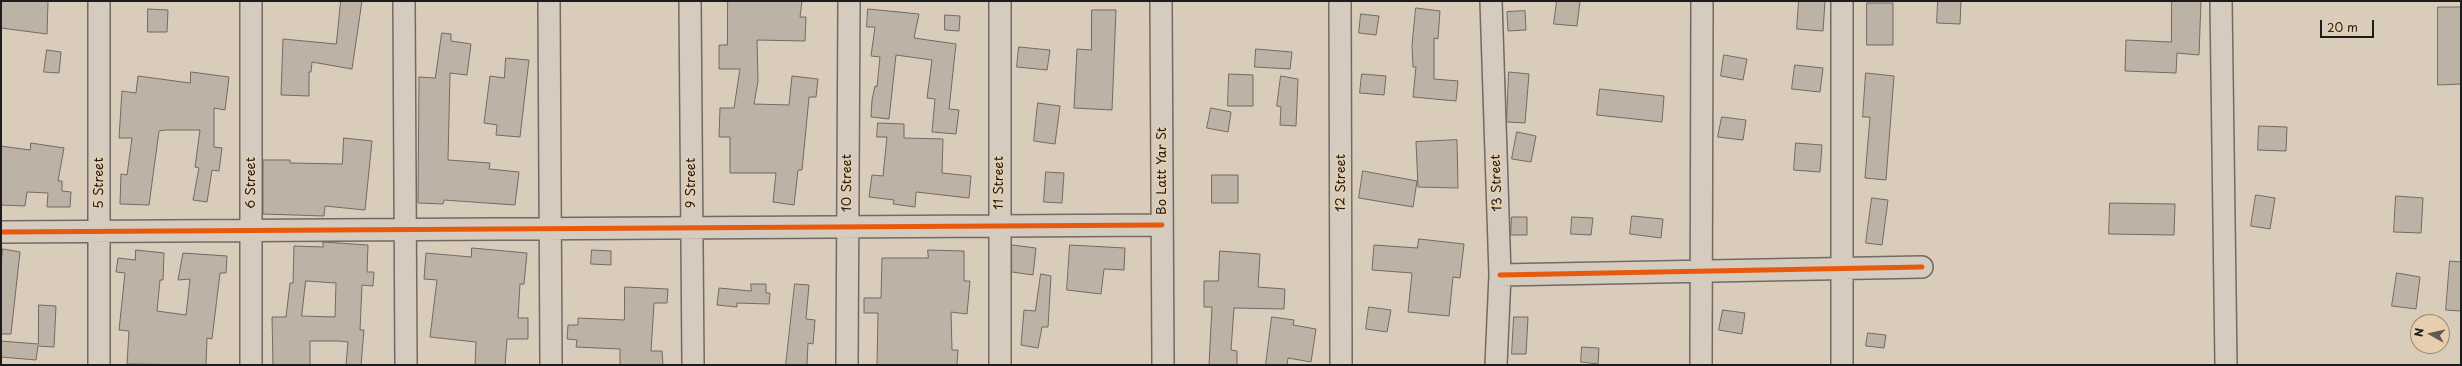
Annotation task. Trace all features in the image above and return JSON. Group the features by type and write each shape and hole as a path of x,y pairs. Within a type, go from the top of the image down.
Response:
{"street":[{"name":"5 Street","path":"99,1 100,365"},
{"name":"6 Street","path":"251,1 251,365"},
{"path":"404,1 406,365"},
{"path":"549,1 551,365"},
{"name":"9 Street","path":"690,1 693,365"},
{"name":"10 Street","path":"847,365 848,1"},
{"name":"11 Street","path":"1000,1 1000,365"},
{"name":"Bo Latt Yar St","path":"1161,1 1163,365"},
{"name":"12 Street","path":"1340,1 1341,365"},
{"name":"13 Street","path":"1491,1 1500,275 1496,365"},
{"path":"1701,365 1702,1"},
{"path":"1842,1 1842,365"},
{"path":"2221,1 2226,365"},
{"path":"1,232 1162,225"},
{"path":"1500,275 1922,267"}],"building":[{"path":"1,1 48,1 47,34 1,28"},
{"path":"341,1 362,1 352,69 312,62 311,72 309,72 309,96 281,95 283,39 336,44"},
{"path":"728,1 802,1 800,17 806,17 805,41 757,40 758,81 754,104 789,105 792,76 818,79 816,97 809,97 802,170 798,170 794,205 773,202 776,173 730,173 730,137 719,137 720,108 734,108 740,69 719,69 719,45 727,45"},
{"path":"1557,1 1580,1 1577,26 1554,24"},
{"path":"1799,1 1825,1 1823,31 1797,29"},
{"path":"1938,1 1961,1 1960,24 1937,23"},
{"path":"2172,1 2201,1 2199,55 2177,53 2176,73 2125,71 2126,40 2171,42"},
{"path":"1867,3 1893,3 1893,45 1867,45"},
{"path":"2438,7 2461,7 2461,84 2438,85"},
{"path":"1416,8 1440,11 1438,39 1434,38 1434,79 1458,81 1456,101 1413,97 1416,67 1413,67 1412,46"},
{"path":"148,9 168,10 167,32 148,32"},
{"path":"868,9 919,14 914,38 956,44 949,109 959,110 956,134 932,132 935,99 927,98 932,60 896,55 889,119 871,117 872,100 875,86 877,87 880,57 871,56 875,27 867,27"},
{"path":"1092,10 1116,10 1112,110 1074,108 1077,49 1091,50"},
{"path":"1525,11 1526,30 1508,31 1507,12"},
{"path":"1361,14 1379,16 1376,35 1359,33"},
{"path":"945,15 960,16 959,31 945,30"},
{"path":"442,33 451,34 451,41 471,44 467,75 450,73 448,160 490,163 489,169 519,172 515,205 444,200 443,204 418,203 419,77 435,78"},
{"path":"1019,47 1050,50 1047,70 1017,67"},
{"path":"1256,49 1292,52 1290,69 1255,67"},
{"path":"47,50 61,52 59,73 44,72"},
{"path":"1724,55 1747,59 1743,80 1721,76"},
{"path":"506,58 529,60 520,137 496,135 497,125 484,123 490,76 504,78"},
{"path":"1795,65 1823,68 1820,92 1792,89"},
{"path":"191,72 229,77 225,110 214,108 214,147 222,148 219,171 212,170 207,202 193,200 199,168 195,167 200,130 166,130 159,131 149,205 120,204 121,174 127,175 132,138 119,138 122,91 136,93 138,76 190,83"},
{"path":"1509,72 1529,74 1525,123 1507,122"},
{"path":"1866,73 1894,76 1886,180 1865,178 1870,117 1863,117"},
{"path":"1229,74 1253,75 1253,106 1228,106"},
{"path":"1362,74 1386,76 1384,95 1360,93"},
{"path":"1281,76 1298,79 1296,126 1280,125 1281,107 1277,106"},
{"path":"1600,89 1664,96 1662,122 1597,115"},
{"path":"1038,103 1060,106 1055,144 1034,141"},
{"path":"1211,108 1231,112 1228,132 1207,128"},
{"path":"1722,117 1746,120 1743,140 1718,137"},
{"path":"878,123 904,124 904,138 943,139 942,173 971,176 969,198 916,192 915,207 893,204 894,200 869,197 872,175 883,176 887,137 877,137"},
{"path":"2259,126 2287,127 2286,151 2258,150"},
{"path":"1517,132 1536,136 1531,162 1512,159"},
{"path":"344,138 372,141 365,210 325,206 324,216 263,214 263,160 290,160 290,163 342,164"},
{"path":"1457,140 1458,188 1418,187 1416,142"},
{"path":"31,143 64,148 58,181 62,181 62,191 71,192 70,207 47,207 48,193 27,192 25,206 1,205 1,146 30,150"},
{"path":"1796,143 1822,145 1820,172 1794,170"},
{"path":"1363,171 1417,181 1413,207 1359,198"},
{"path":"1046,172 1064,173 1062,203 1044,202"},
{"path":"1212,175 1238,175 1238,203 1212,203"},
{"path":"2256,195 2275,198 2270,229 2251,226"},
{"path":"2396,196 2423,198 2421,233 2394,232"},
{"path":"1872,198 1888,200 1882,245 1866,243"},
{"path":"2110,203 2175,204 2174,235 2109,234"},
{"path":"1632,216 1663,219 1661,238 1630,234"},
{"path":"1512,217 1527,217 1527,235 1511,235"},
{"path":"1572,217 1593,218 1591,235 1571,234"},
{"path":"1419,239 1464,244 1460,278 1453,277 1449,316 1408,312 1412,273 1372,270 1374,245 1417,248"},
{"path":"323,242 368,245 367,272 374,272 373,286 362,285 360,330 364,330 361,365 346,365 348,342 310,341 310,365 273,365 272,317 286,317 290,283 293,283 294,246 323,247","holes":["306,281 336,283 335,317 302,316"]},
{"path":"1012,245 1036,248 1033,275 1012,272"},
{"path":"1070,245 1125,248 1124,270 1104,269 1101,294 1067,290"},
{"path":"472,248 527,253 524,284 520,284 518,318 528,318 528,339 507,339 505,365 475,365 476,342 430,337 437,280 424,279 426,253 471,257"},
{"path":"3,249 20,252 11,334 1,334 1,263"},
{"path":"136,250 164,253 163,280 160,280 157,311 186,315 190,279 178,280 183,253 227,256 226,273 220,273 212,339 207,338 206,365 127,364 129,331 119,330 125,273 116,272 118,258 135,260"},
{"path":"592,250 611,251 611,265 591,264"},
{"path":"928,250 964,251 964,281 970,281 967,314 951,312 952,350 958,350 957,365 877,365 878,313 864,313 864,298 881,298 882,258 928,258"},
{"path":"1220,251 1260,254 1258,287 1285,289 1284,309 1234,308 1231,350 1237,351 1237,365 1209,365 1212,307 1204,307 1204,281 1218,281"},
{"path":"2450,261 2461,262 2461,311 2446,310"},
{"path":"2397,273 2420,277 2416,309 2392,306"},
{"path":"1041,274 1051,276 1048,327 1042,327 1038,348 1021,345 1024,310 1035,311"},
{"path":"751,284 766,284 766,293 770,293 769,304 737,303 737,307 717,305 719,288 751,291"},
{"path":"795,284 809,285 806,319 815,320 813,344 808,343 807,365 786,365"},
{"path":"625,287 668,289 667,303 654,303 651,351 662,351 663,365 620,365 620,349 576,347 577,340 567,339 568,325 578,325 578,318 624,320"},
{"path":"39,305 56,306 54,347 38,346 36,360 1,357 1,341 38,344"},
{"path":"1369,307 1391,310 1387,332 1366,329"},
{"path":"1723,310 1745,313 1742,334 1719,330"},
{"path":"1272,317 1294,320 1293,325 1316,329 1311,362 1288,358 1287,365 1266,365"},
{"path":"1514,317 1528,317 1526,354 1512,354"},
{"path":"1868,333 1886,335 1884,348 1866,346"},
{"path":"1582,347 1599,348 1598,364 1581,362"}],"cycle path":[{"path":"1,232 1162,225"},
{"path":"1500,275 1922,267"}]}
